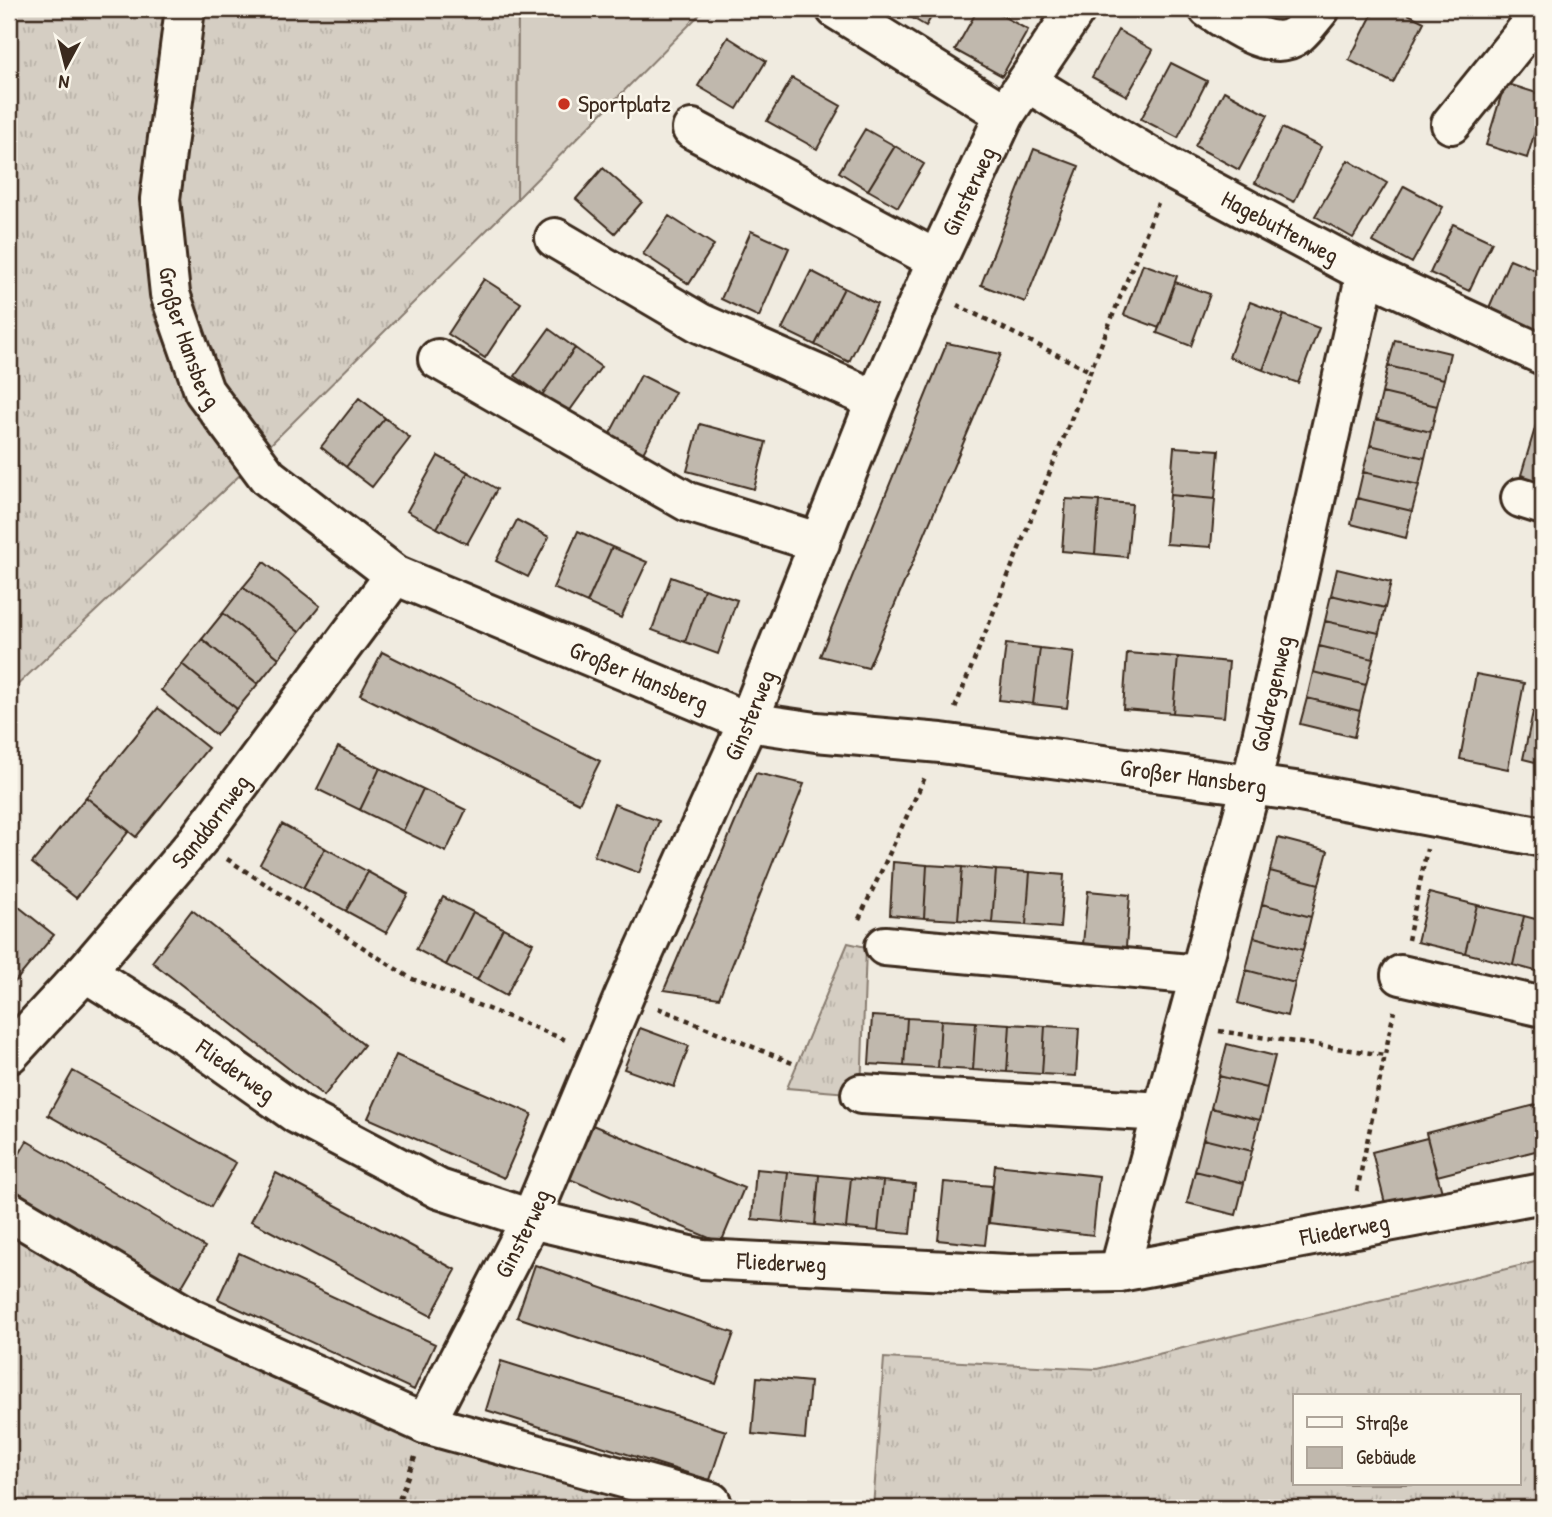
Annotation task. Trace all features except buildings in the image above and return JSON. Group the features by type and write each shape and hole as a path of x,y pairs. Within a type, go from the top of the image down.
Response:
{"street":[{"name":"Großer Hansberg","path":"185,9 160,200 170,294 204,391 268,477 395,575 748,722 817,732 941,743 1295,791 1543,837"},
{"path":"836,9 1005,114"},
{"name":"Ginsterweg","path":"425,1424 531,1219 625,994 748,722 876,400 931,274 1005,114 1076,9"},
{"path":"1209,9 1259,39 1296,36 1320,9"},
{"path":"1451,124 1543,10"},
{"name":"Hagebuttenweg","path":"1027,82 1171,170 1366,273 1543,355"},
{"path":"692,129 931,274"},
{"path":"555,238 700,323 876,400"},
{"name":"Goldregenweg","path":"1119,1272 1251,786 1366,273"},
{"path":"438,359 688,502 820,543"},
{"name":"Sanddornweg","path":"9,1054 85,972 198,840 395,575"},
{"path":"869,938 1200,975"},
{"name":"Fliederweg","path":"85,972 188,1037 297,1114 439,1189 531,1219 702,1259 1010,1274 1119,1272 1543,1193"},
{"path":"1401,975 1543,1007"},
{"path":"861,1094 1163,1112"},
{"path":"9,1211 190,1318 425,1424 711,1502"}],"path":[{"path":"869,938 941,743 1088,370 1171,170"},
{"path":"931,274 1088,370"},
{"path":"1349,1229 1433,817"},
{"path":"198,840 410,978 600,1054"},
{"path":"625,994 797,1065"},
{"path":"1186,1026 1385,1055"},
{"path":"396,1508 425,1424"}],"green space":[{"path":"9,9 164,9 140,200 151,307 182,387 243,472 9,693"},
{"path":"201,9 518,9 517,200 265,450 212,375 181,295 175,199"},
{"name":"Sportplatz","path":"518,9 705,9 517,199"},
{"path":"848,943 866,947 861,1094 787,1088"},
{"path":"9,1211 190,1318 693,1508 9,1508"},
{"path":"1543,1260 1543,1508 873,1508 884,1358 1097,1369"}],"place":[{"name":"Sportplatz","path":"564,104"}]}
